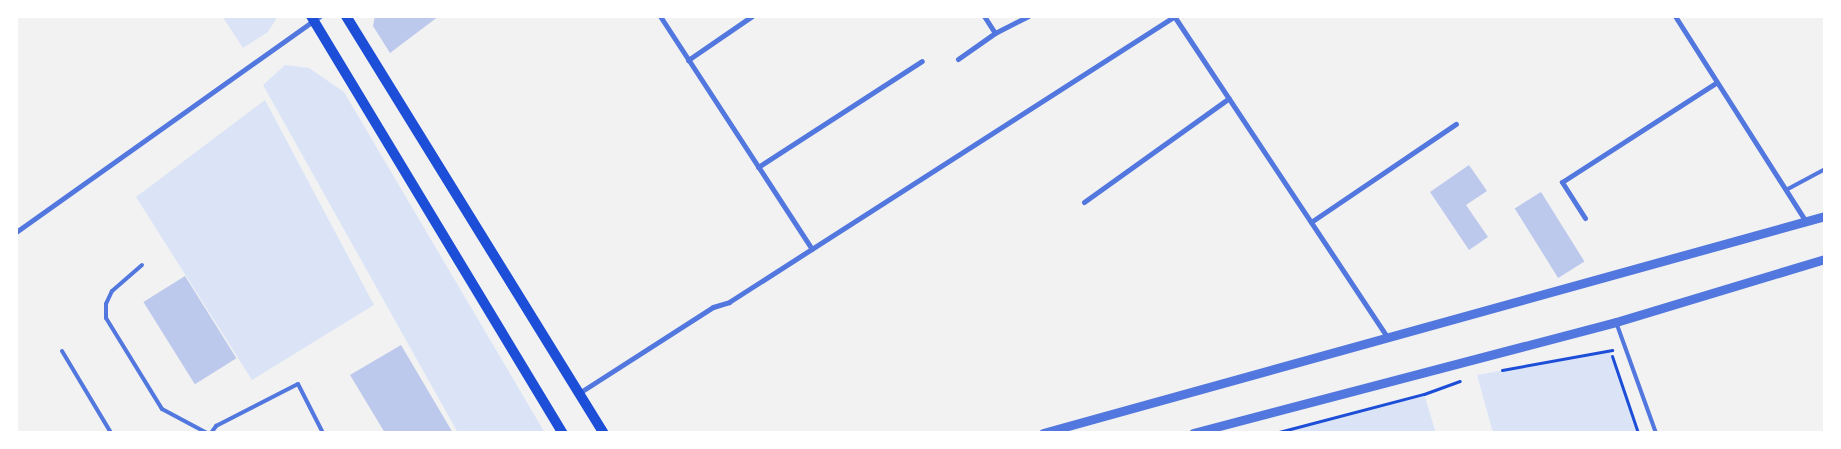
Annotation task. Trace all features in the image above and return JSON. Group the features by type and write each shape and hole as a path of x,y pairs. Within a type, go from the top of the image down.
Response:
{"main road":[{"path":"346,16 604,433"},
{"path":"315,18 564,433"}],"street":[{"path":"660,16 812,249"},
{"path":"688,60 752,16"},
{"path":"984,16 995,33"},
{"path":"958,59 995,33 1028,16"},
{"path":"579,393 713,307 729,302 1174,16 1386,335"},
{"path":"1675,16 1807,222"},
{"path":"16,232 315,18"},
{"path":"758,167 922,60"},
{"path":"1585,218 1562,182 1717,82"},
{"path":"1084,202 1229,98"},
{"path":"1311,222 1456,124"},
{"path":"1043,433 1386,335 1825,216"},
{"path":"1193,433 1616,322 1825,259"}],"lane":[{"path":"1786,190 1825,169"},
{"path":"142,264 112,291 106,304 106,318 162,408 209,433 216,426 298,384 323,433"},
{"path":"1616,322 1656,433"},
{"path":"62,351 111,433"}],"path":[{"path":"1496,372 1625,348"},
{"path":"1610,351 1638,433"},
{"path":"1276,433 1424,394 1468,378"}],"shaded area":[{"path":"222,16 278,16 268,32 243,48"},
{"path":"285,65 309,68 344,92 545,433 458,433 263,85"},
{"path":"265,100 374,305 252,380 136,197"},
{"path":"1610,351 1638,433 1493,433 1477,375"},
{"path":"1424,394 1436,433 1275,433"}],"building":[{"path":"375,16 439,16 390,53 373,26"},
{"path":"1469,165 1487,191 1466,205 1488,237 1469,250 1430,192"},
{"path":"1541,192 1584,262 1558,278 1515,208"},
{"path":"185,276 236,358 195,384 143,302"},
{"path":"401,345 453,433 385,433 350,375"}]}
